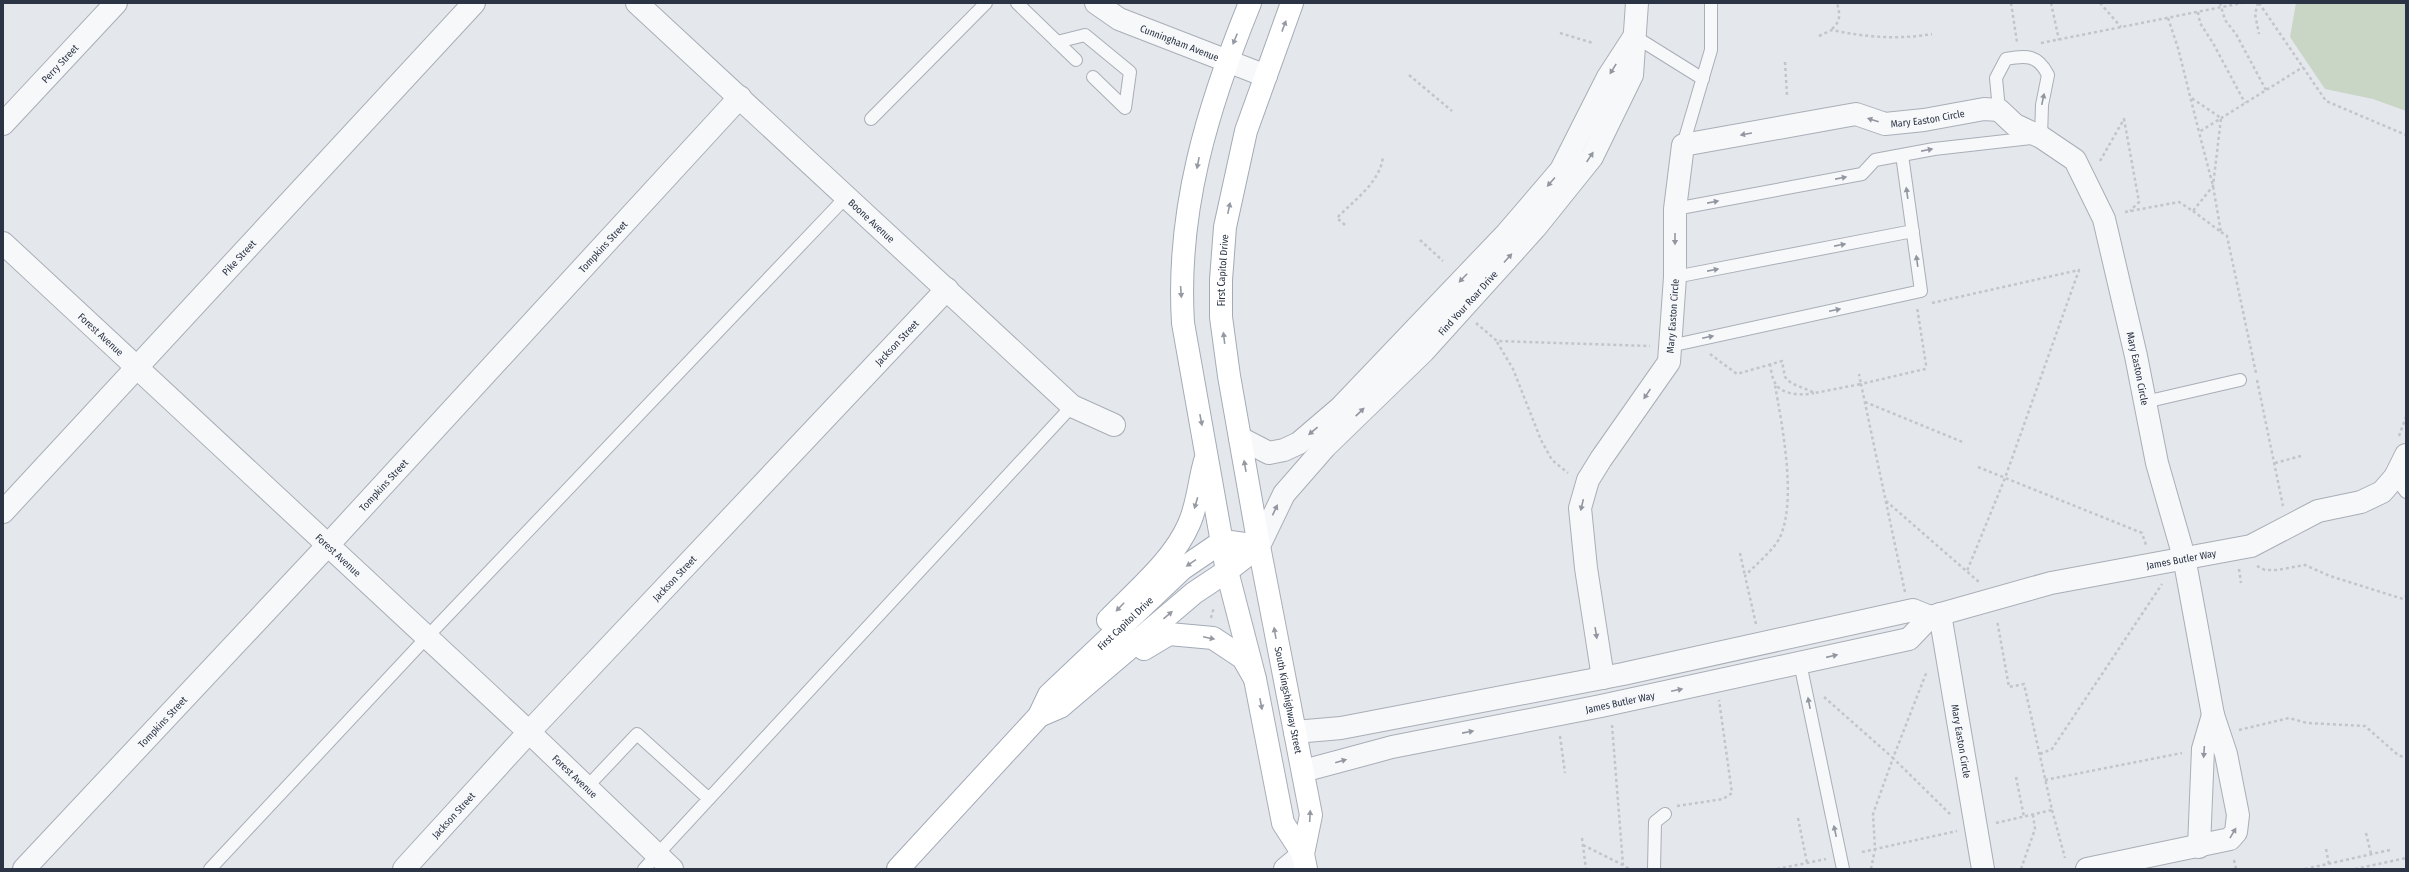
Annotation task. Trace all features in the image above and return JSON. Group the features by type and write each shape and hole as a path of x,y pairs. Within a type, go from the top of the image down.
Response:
{"main road":[{"path":"1250,3 1227,60 1205,127 1184,231 1181,282 1183,323 1208,452 1227,571 1256,679 1283,823 1305,862"},
{"name":"First Capitol Drive","path":"1039,716 1060,707 1194,593 1227,571 1259,546 1221,317 1221,280 1225,227 1246,131 1292,3"},
{"path":"1049,695 1067,661 1151,575 1174,548 1189,524 1208,452"},
{"path":"1223,541 1259,546"},
{"name":"First Capitol Drive","path":"898,869 1039,716 1049,695 1182,569 1223,541"},
{"name":"South Kingshighway Street","path":"1259,546 1311,814 1305,862"},
{"path":"1087,684 1169,634 1213,638 1243,658 1256,679"}],"street":[{"name":"Perry Street","path":"3,124 116,3"},
{"name":"Pike Street","path":"3,512 474,3"},
{"name":"Boone Avenue","path":"637,3 1072,406 1114,425"},
{"name":"Cunningham Avenue","path":"1096,3 1119,19 1266,76"},
{"name":"Find Your Roar Drive","path":"1259,546 1278,505 1289,488 1325,447 1429,345 1535,228 1592,157 1632,76 1637,3"},
{"name":"Find Your Roar Drive","path":"1240,438 1269,453 1289,448 1299,443 1340,408 1507,232 1561,170 1608,77 1634,36"},
{"name":"Tompkins Street","path":"24,869 328,545 740,97"},
{"name":"Mary Easton Circle","path":"1603,678 1586,568 1580,508 1587,488 1588,480 1600,459 1669,362 1674,277 1675,209 1684,145 1856,114 1885,124 1924,120 1984,109 1999,110 2015,125 2041,138 2075,160 2104,219 2145,402 2157,463 2184,557 2212,733 2199,847"},
{"name":"Forest Avenue","path":"3,243 529,732 586,788 658,864"},
{"name":"Jackson Street","path":"404,869 529,732 947,289"},
{"name":"James Butler Way","path":"1303,772 1392,747 1557,715 1716,681 1802,671 1908,639 1935,616 2051,583 2184,557 2251,546 2318,511 2361,502 2400,484 2402,446"},
{"path":"1295,732 1341,728 1603,678 1913,610 1935,616"},
{"name":"Mary Easton Circle","path":"1935,616 1983,869"},
{"name":"Mary Easton Circle","path":"2087,869 2199,847 2230,839 2236,832 2238,815 2226,754 2212,733"},
{"path":"1286,869 1305,862"}],"lane":[{"path":"871,119 986,3"},
{"path":"1017,3 1076,60"},
{"path":"1684,145 1711,50 1711,3"},
{"path":"1057,42 1085,35 1130,72 1125,108 1093,77"},
{"path":"1634,36 1703,79"},
{"path":"1675,209 1862,174 1875,160 1934,149 2041,138 2042,105 2048,75 2042,64 2032,58 2020,56 2006,59 1996,78 1999,110"},
{"path":"1670,346 1921,291 1902,155"},
{"path":"210,869 427,637 847,196"},
{"path":"1674,277 1913,231"},
{"path":"2145,402 2240,380"},
{"path":"658,864 709,799 1072,406"},
{"path":"1802,671 1843,869"},
{"path":"586,788 637,734 709,799"},
{"path":"1654,869 1655,822 1665,814"}],"path":[{"path":"1819,36 1832,30 1838,23 1839,14 1837,3"},
{"path":"2011,3 2020,56"},
{"path":"2051,3 2059,40"},
{"path":"2100,3 2122,27"},
{"path":"2220,3 2225,20 2236,34 2266,90"},
{"path":"2041,43 2242,3"},
{"path":"2259,3 2255,14 2259,34"},
{"path":"2259,3 2326,100 2406,135"},
{"path":"2198,12 2200,24 2213,42 2244,104"},
{"path":"2125,212 2179,202 2221,232 2199,132 2178,48 2168,18"},
{"path":"1832,30 1860,36 1888,38 1910,38 1932,34"},
{"path":"1560,34 1593,43"},
{"path":"1785,62 1787,95"},
{"path":"2199,132 2303,67"},
{"path":"1409,75 1452,111"},
{"path":"2190,96 2221,118"},
{"path":"2193,211 2212,186 2221,118"},
{"path":"2098,163 2124,119 2139,202 2130,211"},
{"path":"1345,225 1337,218 1375,179 1382,167 1382,156"},
{"path":"1420,240 1443,261"},
{"path":"1917,307 2079,270 2005,478 1967,571"},
{"path":"1775,385 1784,391 1806,395 1925,369 1926,365 1915,292"},
{"path":"1476,323 1497,341 1513,369 1541,440 1552,460 1587,488"},
{"path":"1693,340 1737,374 1782,360 1785,377 1791,383 1815,393"},
{"path":"1497,341 1670,346"},
{"path":"1745,576 1780,538 1786,518 1787,482 1784,445 1775,385 1770,364"},
{"path":"1859,374 1909,612"},
{"path":"1865,402 1965,443"},
{"path":"2402,446 2406,417"},
{"path":"2274,463 2301,456"},
{"path":"1978,467 2142,532 2146,545"},
{"path":"1886,501 1982,585"},
{"path":"1740,553 1761,644"},
{"path":"2251,564 2265,570 2305,565 2330,576 2403,599 2406,596"},
{"path":"2040,754 2052,749 2164,582"},
{"path":"1210,624 1214,604"},
{"path":"1996,616 2009,687 2024,684 2052,810 2065,858"},
{"path":"1871,869 1875,849 1873,814 1928,668"},
{"path":"1802,671 1894,758 1954,818"},
{"path":"1665,814 1678,805 1723,800 1732,793 1716,681"},
{"path":"1610,704 1623,865"},
{"path":"1557,715 1565,773"},
{"path":"2045,780 2212,733 2289,718 2306,723 2365,726 2398,755 2406,758"},
{"path":"2016,777 2024,817"},
{"path":"1992,824 2052,810"},
{"path":"2021,869 2035,829 2033,815"},
{"path":"1798,818 1807,863"},
{"path":"1862,852 1965,829"},
{"path":"2366,833 2371,854"},
{"path":"1582,838 1586,869"},
{"path":"1583,845 1629,869"},
{"path":"2326,849 2329,864"},
{"path":"2305,869 2390,850"},
{"path":"1777,869 1828,858"},
{"path":"2355,869 2406,858"}],"green space":[{"path":"2296,3 2406,3 2406,111 2373,99 2325,89 2290,37"}]}
